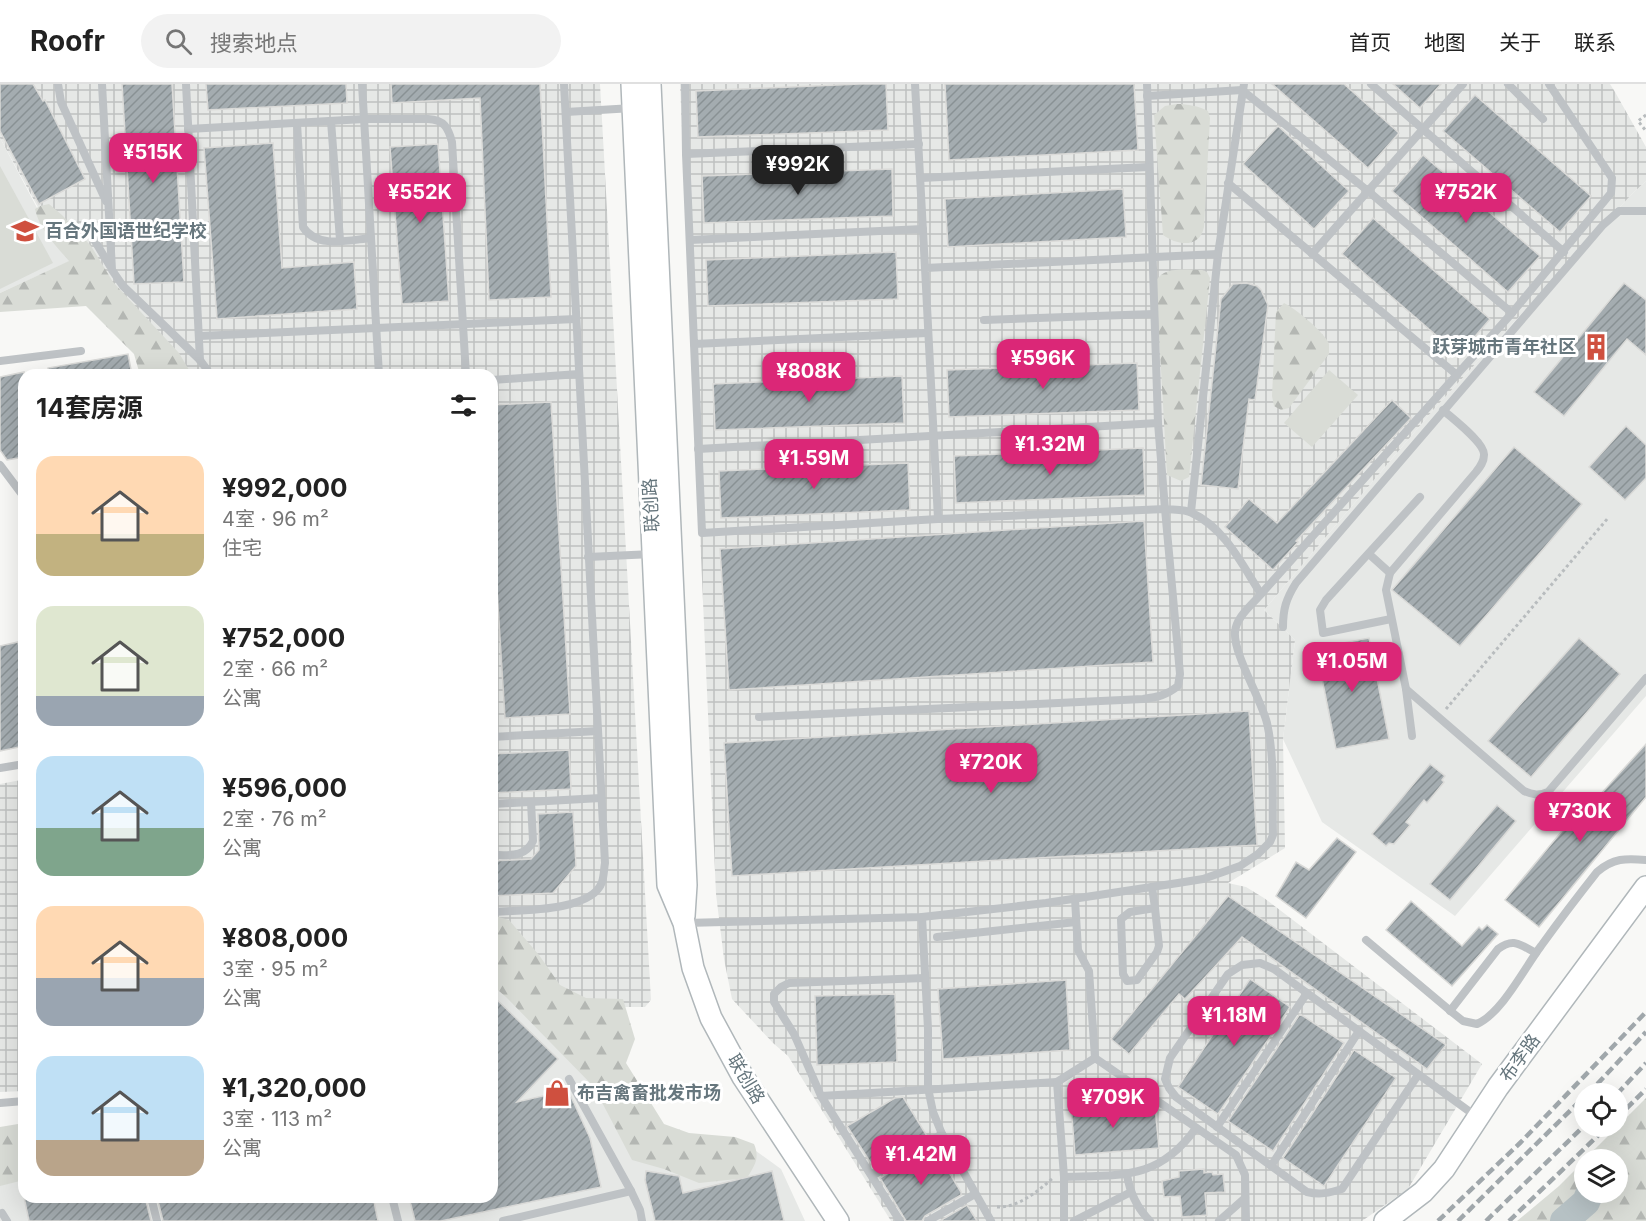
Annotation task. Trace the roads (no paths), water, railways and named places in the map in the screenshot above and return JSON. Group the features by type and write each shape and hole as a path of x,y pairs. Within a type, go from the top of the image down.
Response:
{"street":[{"name":"联创路","path":"632,84 662,553"},
{"name":"联创路","path":"650,84 668,885 684,923 693,968 711,1018 743,1077 838,1221"},
{"name":"布李路","path":"1385,1221 1422,1192 1444,1169 1498,1087 1646,887"}],"lane":[{"path":"58,84 61,102 108,206"},
{"path":"102,84 112,270"},
{"path":"186,84 200,360"},
{"path":"362,84 379,369"},
{"path":"498,912 577,903 592,895 602,883 605,862 564,84"},
{"path":"686,84 686,154 702,533 1165,509 1191,512 1215,528 1230,546 1261,594"},
{"path":"915,84 938,519"},
{"path":"759,717 1143,699 1169,693 1178,686 1180,674 1158,423 1147,84"},
{"path":"1371,84 1564,252"},
{"path":"1312,254 1463,84"},
{"path":"1508,84 1543,119"},
{"path":"684,923 922,917 1203,879 1240,866 1258,854 1270,842 1273,834 1271,746 1261,704 1236,645 1235,630 1240,619 1261,594 1512,313 1611,193 1612,178 1549,84"},
{"path":"1147,96 1213,88 1243,87 1512,313"},
{"path":"1191,512 1218,254 1243,87"},
{"path":"566,112 633,108"},
{"path":"188,129 364,119 438,119 449,130 452,142 466,369"},
{"path":"331,121 340,240"},
{"path":"297,123 303,227 308,235 317,240 371,238"},
{"path":"686,154 919,144"},
{"path":"921,178 1148,167"},
{"path":"1228,183 1457,375"},
{"path":"1283,627 1286,599 1296,584 1612,215 1619,211 1646,212"},
{"path":"87,228 123,286 207,369"},
{"path":"690,240 923,229"},
{"path":"925,268 1218,254"},
{"path":"984,320 1154,314"},
{"path":"199,336 576,319"},
{"path":"694,344 927,333"},
{"path":"0,361 81,351"},
{"path":"498,380 579,374"},
{"path":"1412,736 1406,689 1386,590 1390,573 1482,464 1483,448 1443,410"},
{"path":"698,449 1158,423"},
{"path":"0,465 18,489"},
{"path":"1391,619 1323,633 1320,610 1326,600 1420,497"},
{"path":"588,557 662,553"},
{"path":"1369,554 1390,573"},
{"path":"1406,689 1524,791 1532,795 1541,795 1548,792 1646,678"},
{"path":"498,737 598,731"},
{"path":"0,768 18,765"},
{"path":"498,804 602,798"},
{"path":"498,855 519,854 530,847 533,841 531,802"},
{"path":"1366,940 1463,1021 1471,1024 1482,1022 1505,997 1597,872 1607,863 1618,859 1646,861"},
{"path":"1152,887 1155,908 1159,939 1157,952 1137,980 1127,981 1123,974 1121,919 1130,912 1155,908"},
{"path":"1075,898 1078,950 1089,971 1095,1058"},
{"path":"922,917 928,1029 928,1088 933,1112 942,1134 991,1221"},
{"path":"937,937 1076,922"},
{"path":"1450,1011 1498,949 1507,943 1515,942 1536,953"},
{"path":"1418,1075 1342,1189 1318,1194 1307,1192 1176,1097 1165,1079 1166,1067 1170,1058 1228,974 1242,965 1260,963 1274,969 1478,1118"},
{"path":"900,1221 821,1096 794,1034 774,1002 774,994 789,983 925,978"},
{"path":"1217,1126 1307,993"},
{"path":"1271,1166 1359,1031"},
{"path":"821,1096 1057,1082 1095,1058"},
{"path":"1095,1058 1236,1155 1245,1174 1246,1221"},
{"path":"569,1079 631,1191 640,1210 642,1221"},
{"path":"1057,1082 1064,1178 1064,1221"},
{"path":"0,1103 18,1102"},
{"path":"1064,1178 1127,1175 1159,1164 1183,1146 1196,1128"},
{"path":"872,1176 942,1134"},
{"path":"1127,1175 1131,1192 1150,1221"},
{"path":"503,1221 631,1191"},
{"path":"1074,1221 1131,1192"},
{"path":"928,1221 976,1197"},
{"path":"1219,1221 1245,1198"},
{"path":"152,1203 157,1221"},
{"path":"394,1203 398,1221"},
{"path":"2,1213 7,1221"}],"waterway":[{"path":"1564,1221 1585,1203"}],"railway":[{"path":"1438,1221 1521,1142 1646,1012"},
{"path":"1598,1083 1646,1032"},
{"path":"1627,1083 1646,1063"},
{"path":"1628,1107 1646,1089"},
{"path":"1458,1221 1574,1107"},
{"path":"1486,1221 1574,1136"},
{"path":"1509,1221 1597,1137"}],"place":[{"name":"百合外国语世纪学校","path":"25,231"},
{"name":"跃芽城市青年社区","path":"1596,347"},
{"name":"布吉禽畜批发市场","path":"557,1093"}]}
